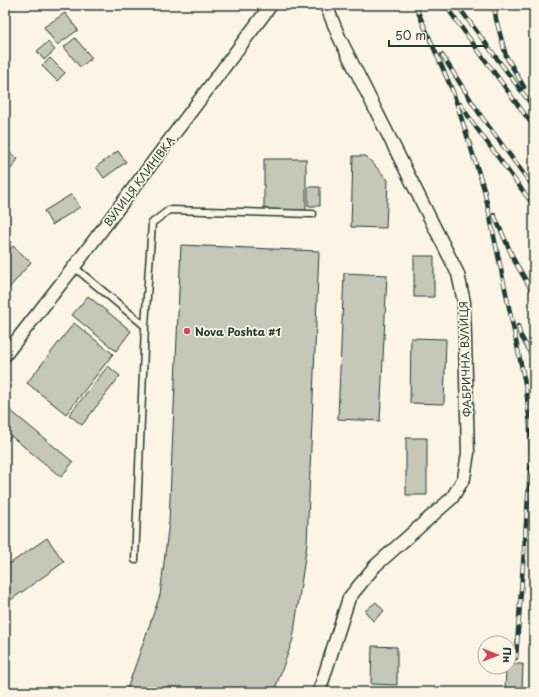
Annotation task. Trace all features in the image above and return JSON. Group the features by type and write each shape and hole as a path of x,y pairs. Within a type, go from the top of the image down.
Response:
{"street":[{"name":"ВУЛИЦЯ КЛИНІВКА","path":"6,351 74,267 271,5"},
{"name":"ФАБРИЧНА ВУЛИЦЯ","path":"319,692 349,598 375,566 452,498 464,478 468,453 464,302 458,274 339,38 326,5"}],"lane":[{"path":"135,560 145,326 152,223 169,210 313,214"},
{"path":"74,267 145,326"}],"building":[{"path":"65,13 78,30 57,45 44,27"},
{"path":"75,38 92,58 80,67 64,47"},
{"path":"48,42 55,50 44,60 37,51"},
{"path":"50,58 65,73 57,81 42,66"},
{"path":"5,149 18,159 5,177"},
{"path":"118,151 126,162 104,178 96,167"},
{"path":"353,156 366,156 388,180 386,228 351,227"},
{"path":"264,159 306,159 306,210 264,210"},
{"path":"308,187 320,187 320,206 308,206"},
{"path":"72,194 80,207 52,225 44,211"},
{"path":"181,245 319,251 307,544 293,639 274,692 126,692 160,595 169,522"},
{"path":"13,246 31,262 5,293 5,255"},
{"path":"414,256 434,256 434,297 414,297"},
{"path":"344,273 387,275 380,421 338,419"},
{"path":"88,296 131,331 116,351 72,315"},
{"path":"74,323 113,354 66,414 27,383"},
{"path":"411,338 446,339 444,404 410,403"},
{"path":"108,366 120,376 82,425 69,415"},
{"path":"5,406 73,462 61,477 11,436 5,444"},
{"path":"406,438 427,438 427,495 406,495"},
{"path":"47,538 64,562 5,604 5,567"},
{"path":"376,602 384,611 373,621 365,611"},
{"path":"372,646 397,647 397,685 371,684"},
{"path":"517,664 523,664 522,692 505,692 506,675 517,675"}],"railway":[{"path":"415,5 453,92 484,189 526,388 530,426 531,457 517,645"},
{"path":"445,5 534,127"},
{"path":"457,5 534,108"},
{"path":"494,5 496,19 506,56 524,87"},
{"path":"442,55 481,116 534,188"},
{"path":"460,104 534,206"},
{"path":"494,215 515,262 534,294"},
{"path":"518,326 520,334 534,360"}],"place":[{"name":"Nova Poshta #1","path":"187,331"}]}
